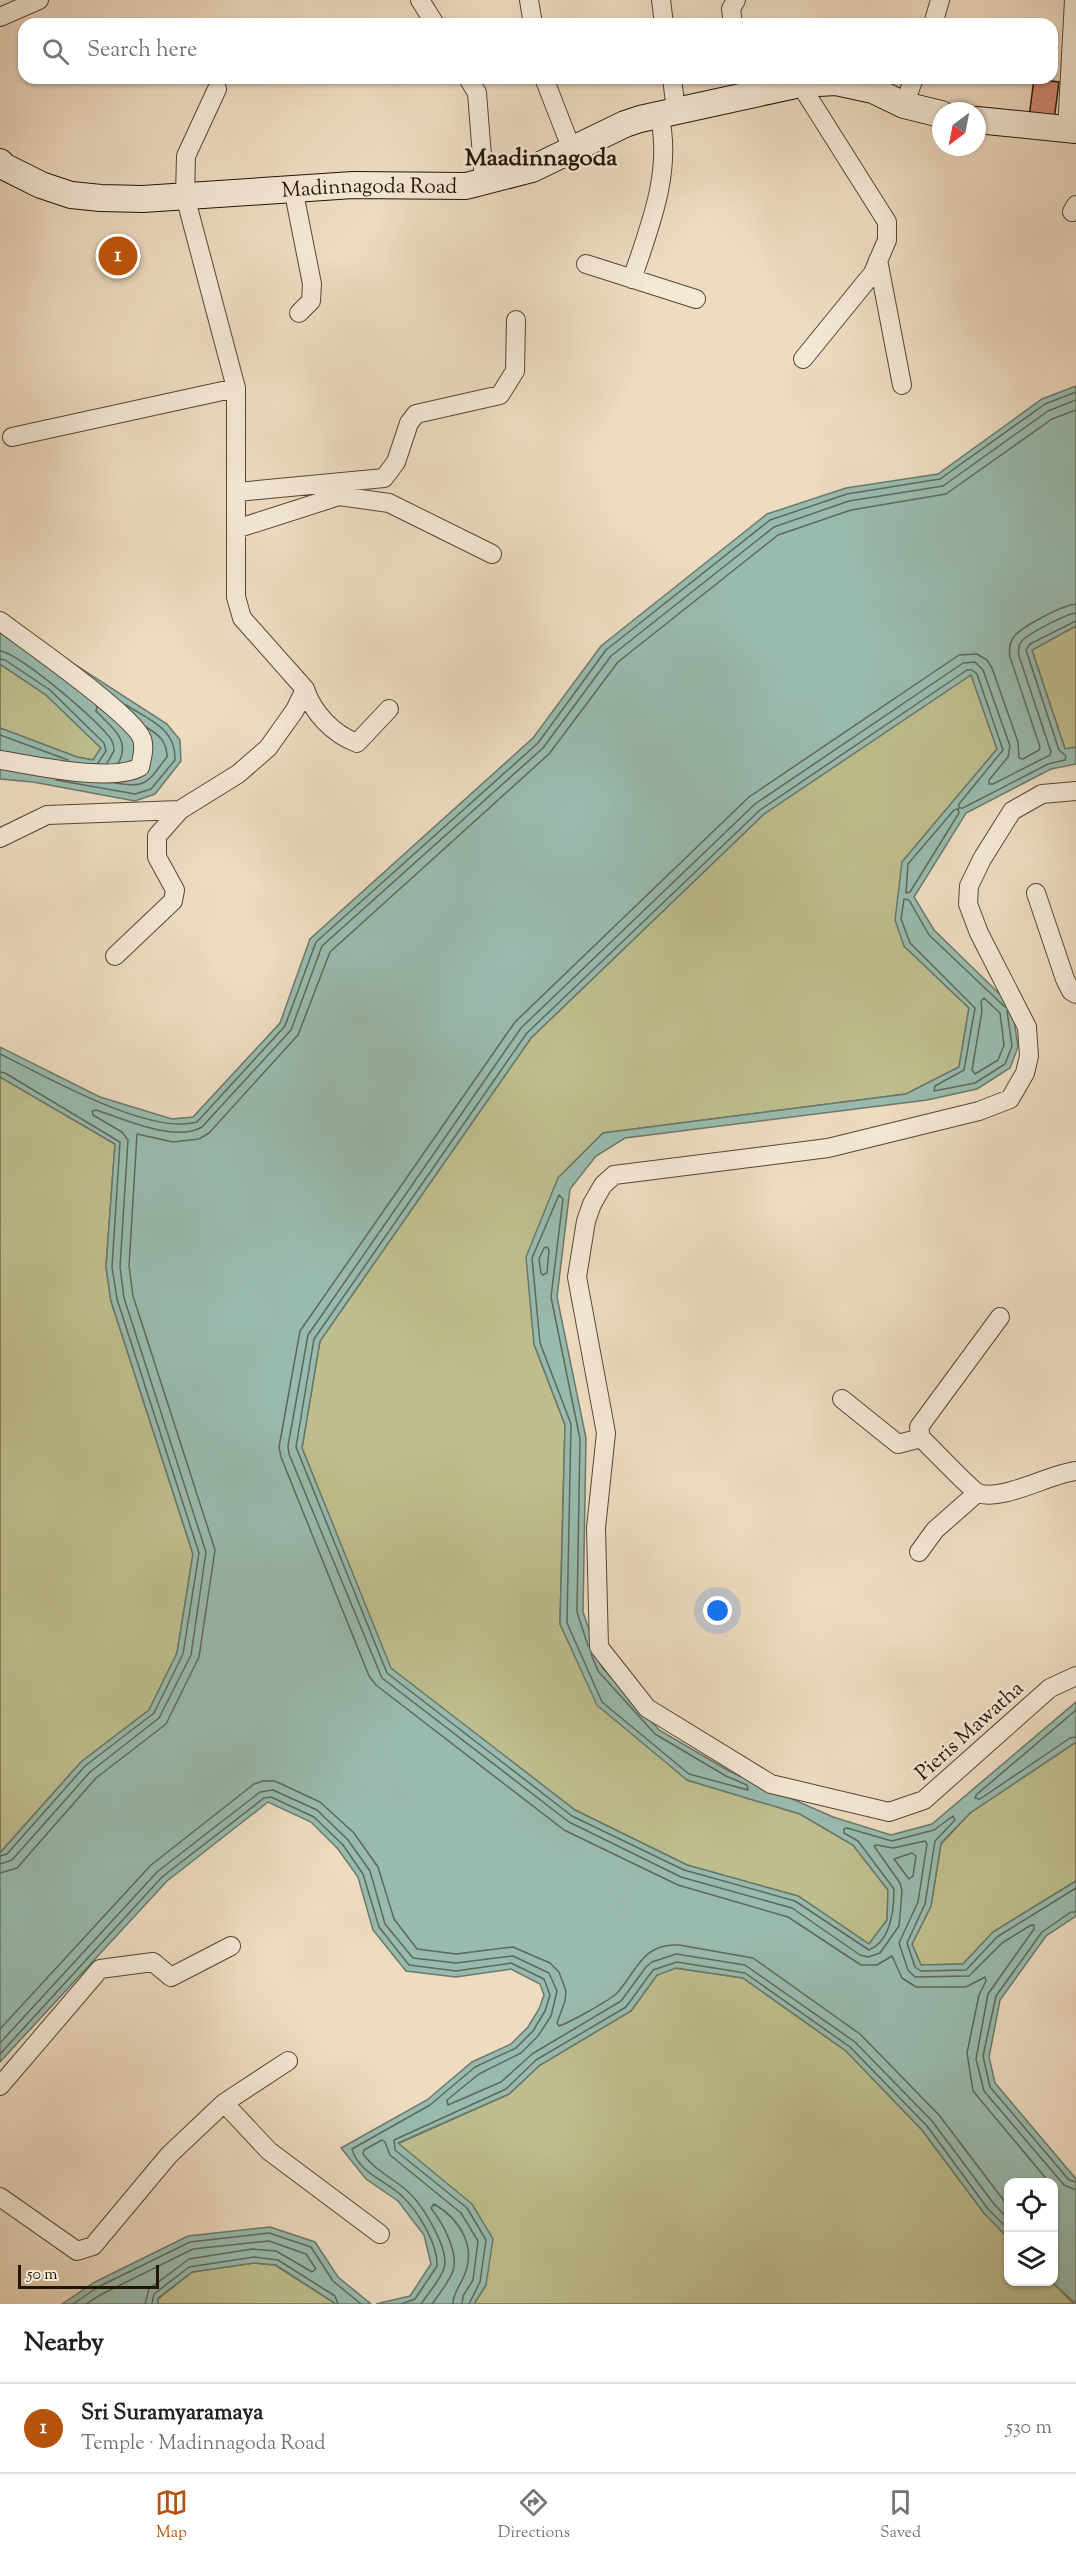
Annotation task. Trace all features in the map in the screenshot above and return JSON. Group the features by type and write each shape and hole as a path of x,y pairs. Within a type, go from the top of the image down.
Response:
{"street":[{"path":"0,17 39,0"},
{"path":"420,0 431,18"},
{"path":"529,0 533,18"},
{"path":"661,0 663,18"},
{"path":"732,18 731,9 736,0"},
{"path":"935,18 940,0"},
{"path":"986,121 1071,130 1074,0"},
{"path":"472,84 477,93 484,182"},
{"path":"546,84 572,150"},
{"path":"632,279 658,205 671,84"},
{"path":"800,84 887,222 887,240 873,273 803,359"},
{"name":"Madinnagoda Road","path":"1,165 71,195 101,198 143,199 353,185 466,186 532,169 625,124 743,88 845,84 873,90 904,105 932,112"},
{"path":"904,105 912,84"},
{"path":"217,89 186,156 185,196 236,388 236,597 242,618 306,689 311,706 342,737 357,743 388,709"},
{"path":"293,188 312,284 311,301 299,313"},
{"path":"878,260 902,385"},
{"path":"586,264 696,299"},
{"path":"237,492 384,478 396,462 409,423 416,414 500,395 515,371 516,320"},
{"path":"12,437 236,388"},
{"path":"236,529 339,496 389,503 492,554"},
{"path":"0,621 111,704 142,738 143,747 140,767 131,772 81,772 0,760"},
{"path":"115,956 174,902 175,890 158,857 157,836 180,810 238,774 268,748 295,710 306,689"},
{"name":"Pieris Mawatha","path":"1076,790 1042,794 1012,811 982,859 969,886 968,904 979,933 1027,1027 1029,1056 1025,1073 1010,1099 979,1111 828,1148 614,1175 603,1185 592,1204 586,1221 577,1276 606,1433 596,1528 599,1647 647,1708 771,1784 889,1812 924,1800 1050,1688 1076,1676"},
{"path":"0,838 47,815 180,810"},
{"path":"1036,893 1065,979 1071,991 1076,994"},
{"path":"1000,1317 919,1427 921,1438 977,1492 993,1494 1064,1472 1076,1471"},
{"path":"842,1398 898,1444 921,1438"},
{"path":"920,1552 935,1530 977,1492"},
{"path":"0,2086 100,1969 153,1962 171,1977 231,1946"},
{"path":"0,2197 77,2251 93,2246 169,2155 224,2103 288,2061"},
{"path":"224,2103 269,2151 380,2234"}],"shaded area":[{"path":"1076,626 1076,747 1065,749 1032,650"},
{"path":"0,664 46,695 101,748 93,760 77,757 0,728"},
{"path":"971,674 997,749 902,862 904,946 969,1008 959,1067 906,1094 603,1133 558,1178 534,1344 565,1425 560,1624 687,1780 800,1814 853,1845 888,1890 887,1920 869,1944 798,1896 687,1865 575,1810 390,1668 302,1448 320,1341 531,1038 764,814"},
{"path":"0,1077 115,1144 106,1267 111,1301 193,1554 177,1653 149,1710 81,1762 0,1853"},
{"path":"1076,1742 1076,1881 993,1932 963,1964 921,1965 912,1944 931,1906 941,1844 970,1813"},
{"path":"675,1968 743,1978 846,2051 922,2130 984,2213 1004,2234 1004,2286 1056,2286 1074,2304 474,2304 486,2285 397,2144 509,2094 540,2065 631,2011 657,1975"},
{"path":"254,2263 275,2265 336,2304 158,2304 158,2299 192,2272"}],"water":[{"path":"1076,386 1076,626 1032,650 1065,749 1076,747 1076,764 1051,769 966,813 914,897 934,930 1012,1006 1018,1047 1010,1068 977,1089 927,1100 625,1138 596,1156 570,1189 557,1297 586,1438 583,1612 602,1667 659,1730 729,1771 833,1817 891,1835 932,1824 1076,1702 1076,1742 970,1813 941,1843 931,1906 912,1944 921,1965 963,1964 993,1932 1076,1881 1076,1916 1046,1936 1000,2000 989,2057 995,2083 1076,2179 1076,2304 1056,2286 1058,2178 1004,2178 1004,2234 984,2213 922,2130 846,2051 743,1978 676,1968 657,1975 631,2011 540,2065 509,2094 398,2143 472,2204 493,2239 486,2285 474,2304 376,2304 410,2296 431,2264 424,2235 398,2201 366,2179 341,2148 427,2100 472,2062 511,2044 528,2027 544,1995 540,1984 511,1969 456,1977 406,1971 373,1930 358,1877 338,1849 311,1822 268,1802 167,1881 0,2062 0,1853 81,1762 149,1710 177,1653 193,1554 111,1301 106,1267 115,1144 0,1077 0,1047 100,1097 172,1119 193,1117 280,1023 310,939 533,738 601,646 767,514 846,488 938,474 1042,399","holes":["971,675 997,749 902,862 895,920 904,946 969,1008 959,1067 906,1094 603,1133 558,1178 526,1257 534,1344 565,1425 560,1624 597,1705 687,1780 800,1814 853,1845 888,1890 887,1920 869,1944 798,1896 687,1865 575,1810 391,1668 302,1448 320,1341 531,1038 764,814"]},
{"path":"0,612 15,626 167,724 180,740 181,761 155,794 135,801 33,782 0,779 0,728 77,757 93,760 101,748 46,695 0,664"},
{"path":"270,2227 315,2242 338,2277 371,2304 336,2304 276,2265 254,2263 192,2272 158,2298 158,2304 62,2304 95,2282 188,2236"}],"building":[{"path":"1059,82 1054,120 1029,117 1033,84 1058,84"}],"place":[{"name":"Sri Suramyaramaya","path":"118,256"}],"district":[{"name":"Maadinnagoda","path":"541,157"}]}
